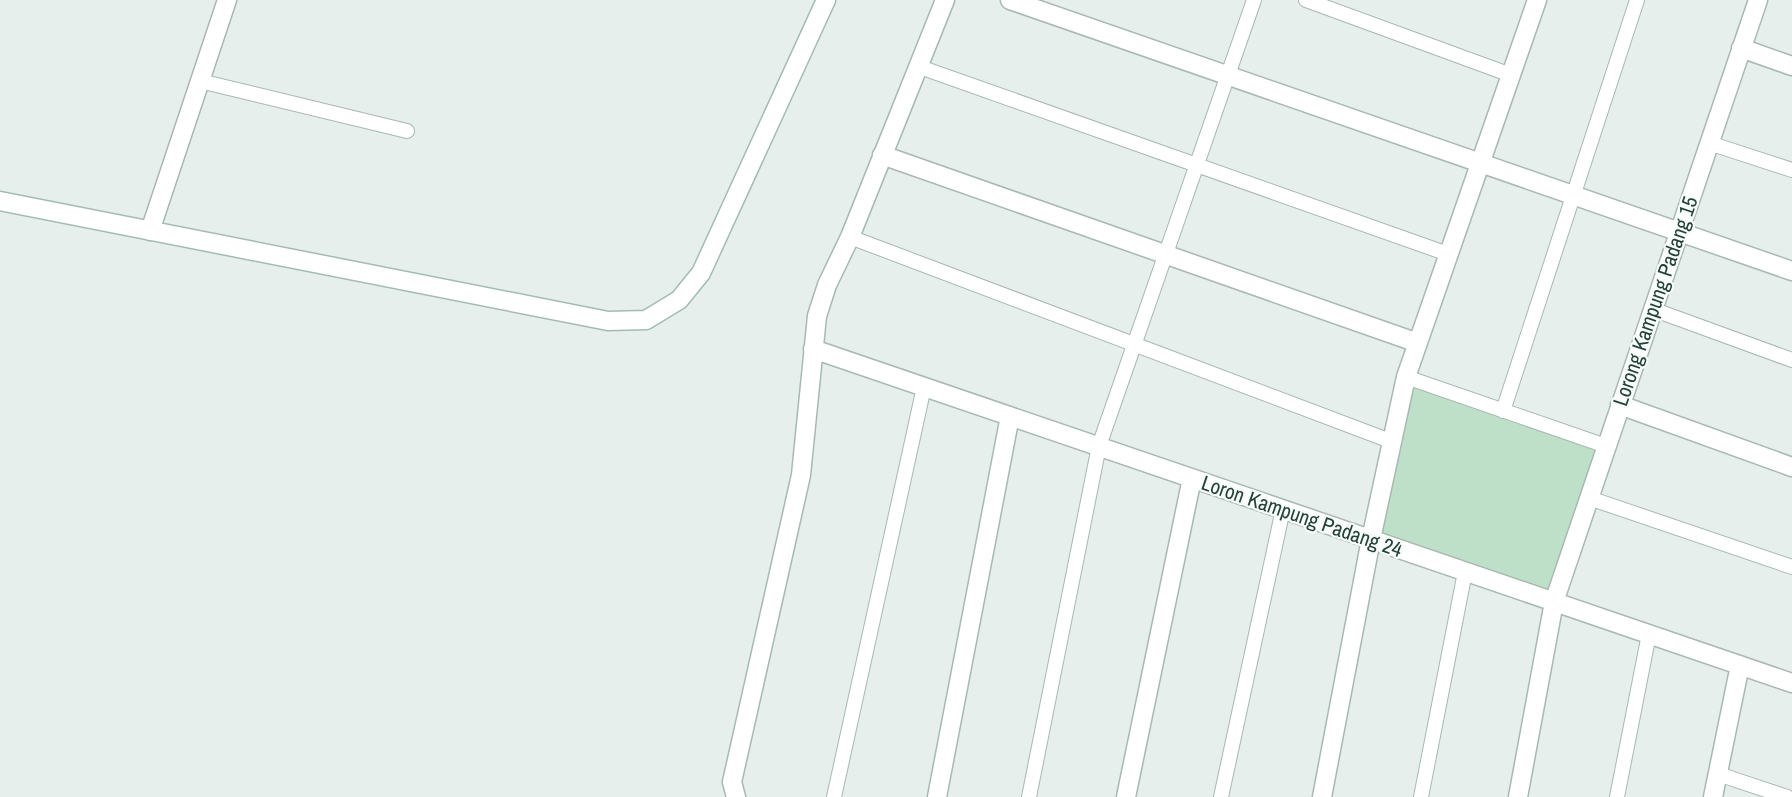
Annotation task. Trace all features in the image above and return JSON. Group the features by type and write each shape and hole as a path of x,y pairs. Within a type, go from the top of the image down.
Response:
{"street":[{"path":"150,231 227,0"},
{"path":"0,201 608,321 646,320 680,300 701,273 826,0"},
{"path":"736,797 732,782 801,475 817,316 827,285 850,237 945,0"},
{"path":"1010,0 1792,271"},
{"path":"1322,797 1371,539 1406,377 1537,0"},
{"name":"Lorong Kampung Padang 15","path":"1518,797 1554,602 1758,0"},
{"path":"1741,48 1792,66"},
{"path":"882,155 1418,343"},
{"name":"Loron Kampung Padang 24","path":"813,349 1792,683"},
{"path":"1620,405 1792,467"},
{"path":"937,797 1010,416"},
{"path":"1126,797 1192,478"},
{"path":"1713,797 1740,665"}],"lane":[{"path":"1029,797 1099,446 1254,0"},
{"path":"1306,0 1511,75"},
{"path":"1503,411 1636,0"},
{"path":"917,66 1448,254"},
{"path":"200,81 407,131"},
{"path":"1709,143 1792,170"},
{"path":"850,237 1393,441"},
{"path":"1652,309 1792,360"},
{"path":"1406,377 1606,446"},
{"path":"834,797 924,387"},
{"path":"1589,498 1792,567"},
{"path":"1221,797 1283,509"},
{"path":"1421,797 1465,572"},
{"path":"1617,797 1649,634"},
{"path":"1718,774 1787,797"}],"green space":[{"path":"1406,377 1606,446 1554,602 1371,539"}]}
